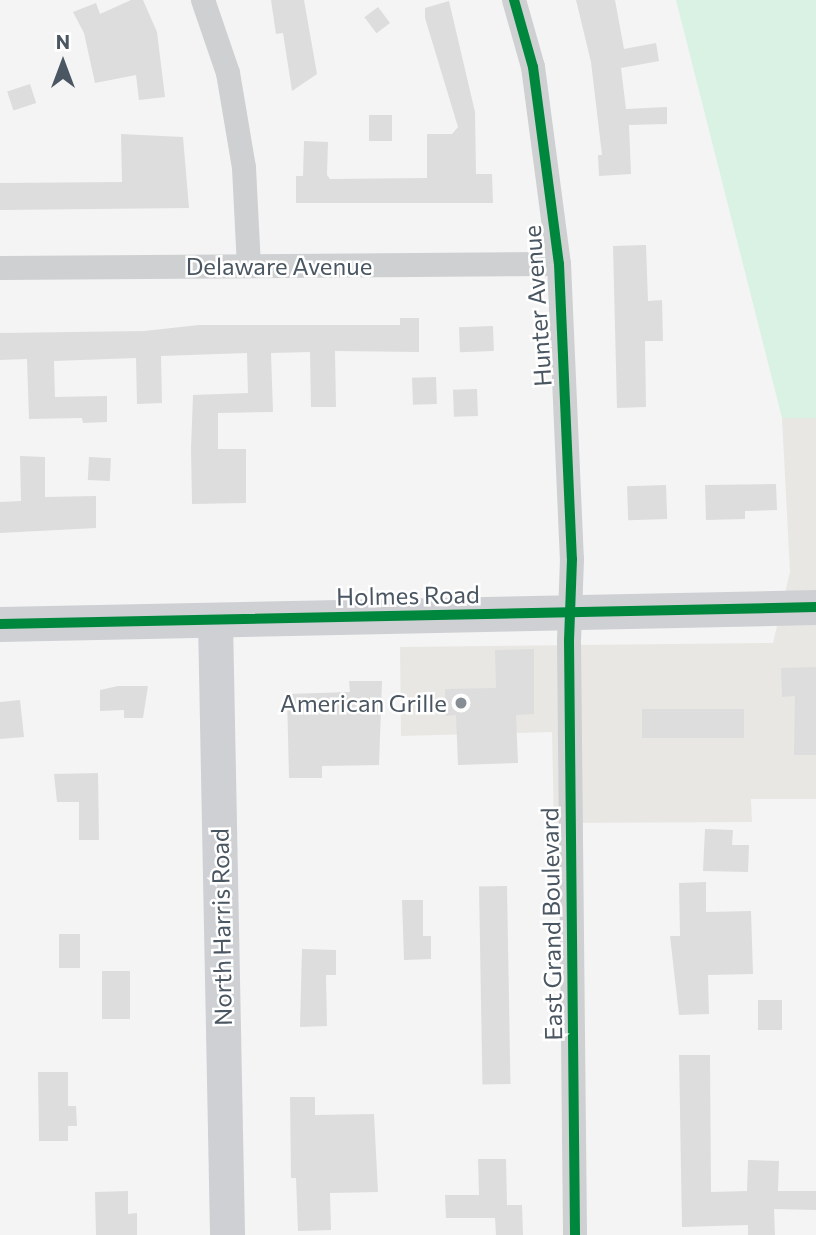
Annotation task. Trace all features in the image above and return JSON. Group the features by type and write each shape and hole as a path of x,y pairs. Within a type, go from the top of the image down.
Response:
{"main road":[{"name":"Holmes Road","path":"0,624 816,607"},
{"name":"North Harris Road","path":"215,620 227,1235"}],"street":[{"path":"203,0 232,100 244,168 249,266"},
{"name":"Hunter Avenue","path":"514,0 533,67 559,264 572,559 570,613"},
{"name":"Delaware Avenue","path":"0,268 559,264"},
{"name":"East Grand Boulevard","path":"570,613 575,1235"}],"shaded area":[{"path":"782,418 816,418 816,799 751,799 752,822 554,823 552,732 401,736 400,647 773,643 790,572"}],"green space":[{"path":"676,0 816,0 816,418 782,418"}],"building":[{"path":"131,0 143,0 157,32 165,97 139,100 136,75 95,83 84,33 73,12 96,3 100,14"},
{"path":"271,0 304,0 317,74 292,91 283,33 276,34"},
{"path":"576,0 615,0 624,49 656,43 659,61 621,68 626,109 667,107 667,124 629,125 631,174 599,176 598,155 602,155 591,62"},
{"path":"449,1 475,112 476,174 492,174 493,203 296,203 296,176 303,176 304,141 328,142 327,175 330,179 427,178 427,134 452,134 458,127 425,18 425,8"},
{"path":"378,7 390,23 376,33 364,17"},
{"path":"30,84 36,103 13,110 7,91"},
{"path":"369,115 392,115 392,141 369,141"},
{"path":"121,134 183,137 189,208 0,210 0,183 122,182"},
{"path":"646,245 648,301 662,300 663,341 645,341 646,407 617,408 613,246"},
{"path":"400,318 419,318 419,352 335,351 336,407 311,407 310,352 271,353 273,412 218,413 218,449 246,449 246,503 192,504 191,449 193,395 248,393 247,353 161,356 162,403 137,404 136,358 54,361 55,397 107,396 107,422 83,423 82,418 29,419 27,359 0,360 0,333 144,331 199,325 400,325"},
{"path":"493,326 494,351 460,352 459,327"},
{"path":"436,377 437,404 413,405 412,378"},
{"path":"477,389 478,416 454,417 453,390"},
{"path":"20,456 45,457 45,497 96,496 96,528 0,533 0,502 21,501"},
{"path":"89,457 111,458 110,481 88,480"},
{"path":"776,484 777,510 745,511 745,519 706,520 705,485"},
{"path":"666,485 667,519 628,520 627,486"},
{"path":"534,649 534,714 516,715 518,763 458,765 456,715 446,716 445,689 496,688 495,650"},
{"path":"816,667 816,755 794,755 795,696 782,697 781,668"},
{"path":"349,681 382,681 379,765 322,766 322,778 289,778 287,694 350,692"},
{"path":"118,686 148,686 143,718 124,718 124,710 100,711 100,690"},
{"path":"20,700 24,737 0,739 0,702"},
{"path":"642,709 744,709 744,738 642,738"},
{"path":"98,773 99,840 79,840 79,802 57,802 54,774"},
{"path":"705,829 733,830 732,845 749,845 748,872 703,871"},
{"path":"706,882 706,912 751,911 753,974 708,975 709,1014 679,1015 670,936 680,936 679,883"},
{"path":"479,886 507,886 510,1084 482,1084"},
{"path":"402,900 423,900 423,936 431,936 431,959 404,960"},
{"path":"59,934 80,934 80,968 59,968"},
{"path":"302,949 336,950 336,975 326,975 327,1026 300,1027"},
{"path":"102,971 130,971 130,1019 102,1019"},
{"path":"758,1000 782,1000 782,1030 758,1030"},
{"path":"679,1055 710,1055 711,1192 747,1191 748,1160 779,1161 778,1191 816,1191 816,1210 774,1209 775,1235 748,1235 748,1225 682,1227"},
{"path":"38,1072 68,1072 68,1106 76,1106 77,1126 68,1126 68,1141 39,1141"},
{"path":"290,1097 315,1097 315,1115 374,1114 378,1192 330,1193 331,1230 298,1231 296,1178 291,1178"},
{"path":"478,1159 506,1159 507,1205 522,1205 523,1235 496,1235 495,1218 446,1218 445,1195 479,1195"},
{"path":"128,1191 128,1214 137,1213 137,1235 96,1235 95,1192"}],"cycle path":[{"path":"514,0 533,67 559,264 572,559 569,641 575,1235"},
{"path":"0,624 816,607"}],"place":[{"name":"American Grille","path":"461,703"}]}
